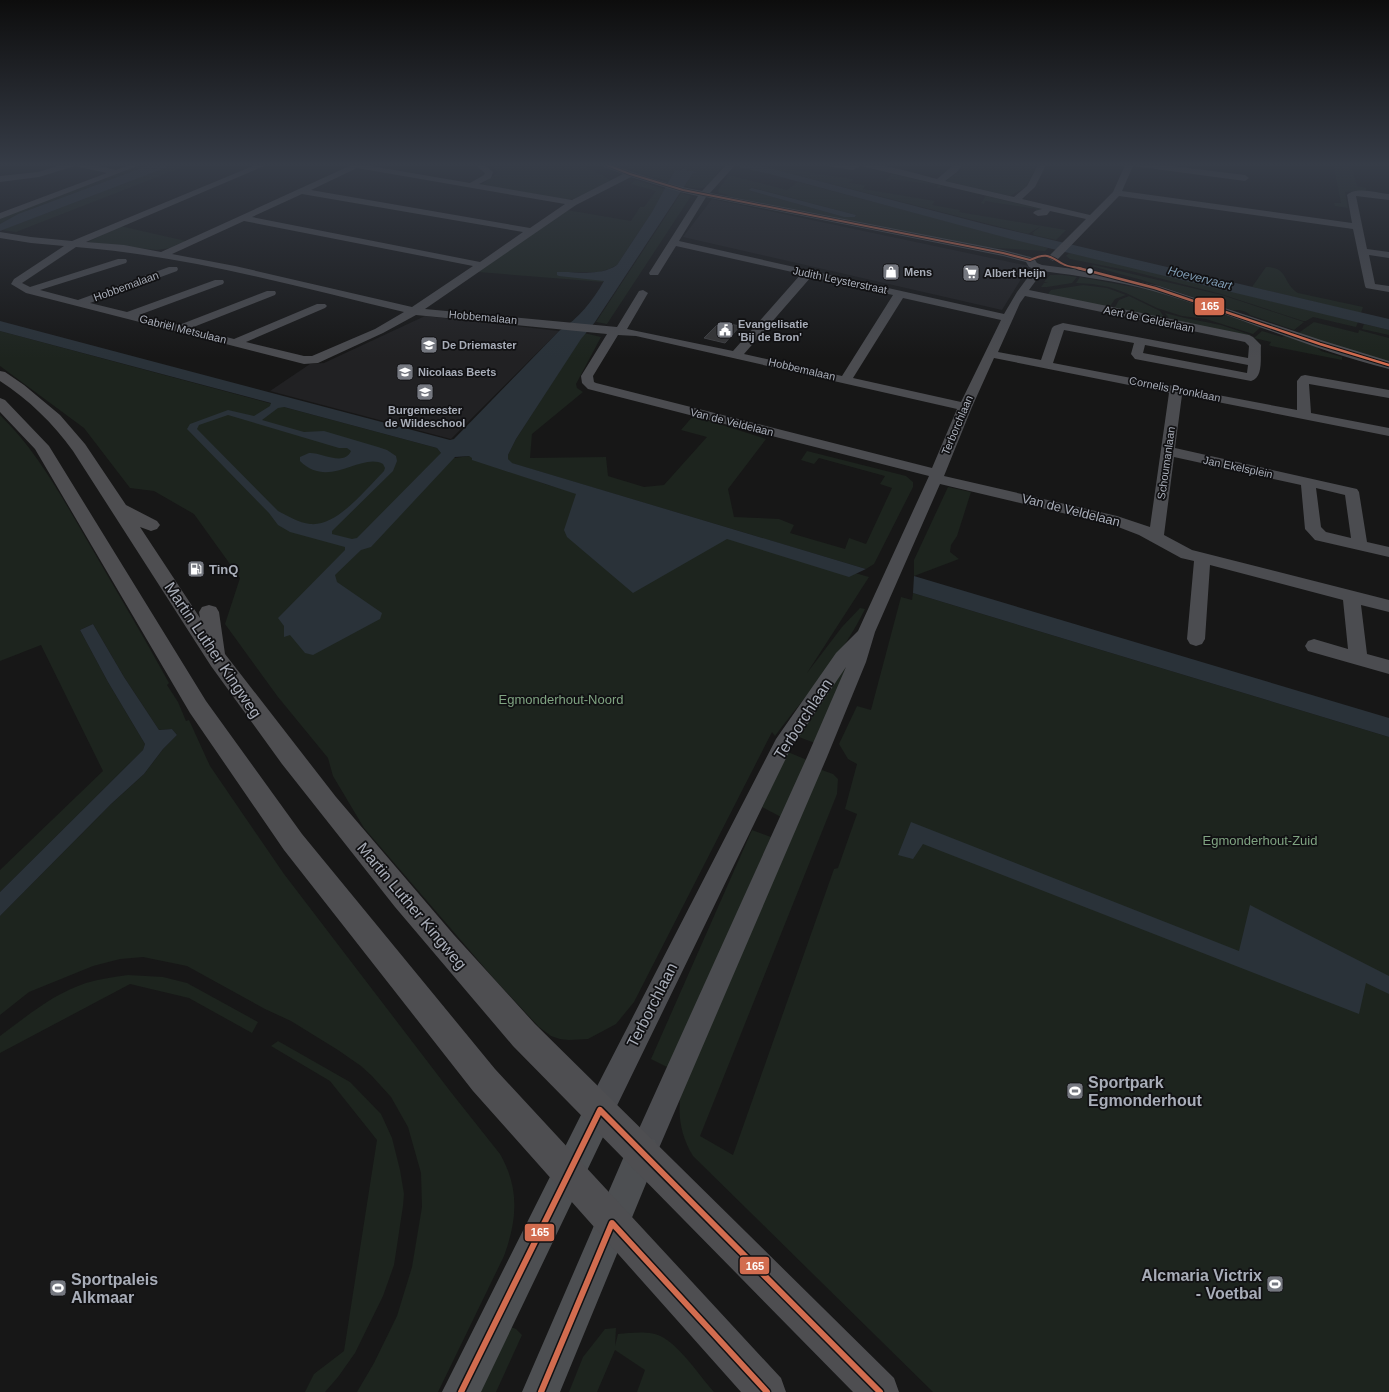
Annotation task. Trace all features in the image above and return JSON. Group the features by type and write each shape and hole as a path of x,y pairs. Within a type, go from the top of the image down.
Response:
{"highway":[{"name":"Martin Luther Kingweg","path":"0,375 19,387 41,406 69,435 120,509 197,630 263,722 346,829 476,982 519,1029 880,1392"},
{"path":"0,403 40,446 82,512 198,707 293,842 484,1080 612,1223 767,1392"},
{"path":"120,509 151,525"},
{"path":"209,612 216,658"}],"main road":[{"name":"Terborchlaan","path":"461,1392 600,1110"},
{"name":"Terborchlaan","path":"541,1392 642,1152"}],"street":[{"path":"75,243 111,228"},
{"path":"162,255 222,228"},
{"path":"294,228 482,265"},
{"path":"514,228 531,231"},
{"name":"Gabriël Metsulaan","path":"75,243 18,281 16,284 19,287 30,290 307,360 316,359 379,331 414,311 536,228"},
{"path":"654,273 681,228"},
{"path":"874,228 1002,253 1030,260 1059,250 1082,228"},
{"path":"1358,228 1370,286 1389,289"},
{"name":"Hobbemalaan","path":"0,235 31,240 113,246 235,269 414,311 618,330 846,379 965,407"},
{"name":"Judith Leysterstraat","path":"672,242 1007,318"},
{"path":"1030,260 1033,265 1040,268 1061,267 1059,250"},
{"path":"1362,251 1389,255"},
{"name":"Hobbemalaan","path":"30,290 122,260"},
{"name":"Aert de Gelderlaan","path":"1061,267 1162,291 1328,347 1389,365"},
{"name":"Terborchlaan","path":"642,1152 817,757 857,662 866,632 936,476 965,407 1007,318 1022,292 1040,268"},
{"name":"Hobbemalaan","path":"80,303 173,269"},
{"path":"736,355 808,273"},
{"path":"129,315 219,282"},
{"name":"Aert de Gelderlaan","path":"1022,292 1249,339 1255,345 1254,363"},
{"path":"181,328 271,293"},
{"path":"618,330 643,293"},
{"path":"846,379 900,293"},
{"path":"236,342 321,306"},
{"path":"294,357 379,319"},
{"name":"Cornelis Pronklaan","path":"1046,364 1060,326 1140,341 1137,354 1139,356 1247,377 1253,376 1254,363"},
{"name":"Van de Veldelaan","path":"618,330 587,376 588,383 592,386 1106,519 1134,527 1156,537 1174,548 1202,558 1389,606"},
{"name":"Cornelis Pronklaan","path":"990,354 1176,389 1389,432"},
{"path":"1304,415 1303,381 1306,379 1389,394"},
{"name":"Schoumanlaan","path":"1156,537 1176,389"},
{"name":"Jan Ekelsplein","path":"1168,451 1352,492 1360,545"},
{"path":"1308,482 1313,529 1322,536 1389,552"},
{"path":"1196,639 1202,558"},
{"path":"1351,596 1358,658"},
{"name":"Terborchlaan","path":"600,1110 783,745 842,658 866,632"},
{"path":"1314,646 1389,667"}],"shaded area":[{"path":"690,228 849,228 1029,266 1002,310 683,237"},
{"path":"425,316 559,331 451,439 270,391 310,364 324,363"}],"green space":[{"path":"7,228 26,228 16,232 2,230"},
{"path":"116,228 129,228 186,241 170,248 157,250 88,242"},
{"path":"541,228 641,228 617,265 599,272 558,272 602,280 604,281 603,282 478,272"},
{"path":"658,228 670,228 607,324 596,322"},
{"path":"885,228 972,228 1048,248 1045,251 980,247"},
{"path":"1004,228 1038,228 1028,234"},
{"path":"1038,228 1066,230 1056,240 1033,235 1034,234 1032,233"},
{"path":"1069,253 1358,322 1356,327 1313,317 1303,321 1221,294 1131,271 1070,259 1066,256"},
{"path":"1094,265 1222,295 1304,322 1294,330 1250,315 1244,311 1232,310 1142,280 1091,266"},
{"path":"1266,267 1273,268 1282,273 1289,285 1298,293 1363,307 1361,313 1252,287"},
{"path":"1050,275 1077,277 1072,283 1041,287 1044,283 1048,283 1044,282"},
{"path":"1080,277 1160,292 1261,327 1253,334 1206,319 1182,316 1157,308 1126,293 1109,287 1076,283"},
{"path":"1083,285 1107,288 1126,295 1115,299 1109,308 1047,295 1051,290"},
{"path":"1129,296 1160,311 1166,320 1114,309 1119,300"},
{"path":"1165,313 1221,325 1251,335 1249,337 1171,321"},
{"path":"1314,322 1358,333 1359,330 1389,338 1389,363 1297,334"},
{"path":"1364,324 1389,330 1389,335 1362,329"},
{"name":"Egmonderhout-Noord","path":"0,331 437,448 441,453 455,458 469,456 545,484 869,577 807,673 842,627 860,608 865,609 856,626 835,659 775,736 772,732 634,1002 616,1024 588,1039 569,1040 551,1036 539,1027 496,981 364,828 333,776 328,758 278,697 225,624 240,578 194,514 154,491 130,488 84,428 0,366"},
{"path":"1262,331 1282,337 1285,336 1317,347 1321,351 1342,357 1342,360 1271,346 1269,345 1271,342 1254,338"},
{"path":"584,333 601,337 576,384 577,388 583,392 532,434 530,458 606,457 608,476 644,487 664,485 707,437 681,430 693,416 766,439 728,489 734,517 779,519 794,525 790,533 845,549 849,538 866,544 892,488 880,484 885,476 819,458 814,464 801,460 807,451 906,476 913,482 913,487 874,564 866,569 511,463 508,459 508,455 516,439"},
{"path":"0,415 27,445 61,495 160,666 169,683 167,685 178,702 186,721 189,720 210,766 284,874 500,1154 506,1167 511,1180 513,1192 514,1217 512,1230 504,1256 438,1392 357,1392 374,1363 397,1316 412,1267 422,1207 421,1173 408,1127 391,1097 361,1066 291,1021 265,1009 187,966 143,957 120,959 93,966 29,992 0,1015 0,916 111,804 144,774 163,749 177,735 172,729 159,730 124,677 93,624 80,630 108,682 145,744 143,750 0,892 0,870 103,771 41,645 0,661"},
{"path":"948,487 971,492 957,536 951,545 950,552 959,559 914,576 914,560"},
{"name":"Sportpark Egmonderhout","path":"913,593 1389,737 1389,1392 933,1392 693,1156 681,1125 681,1092 819,769 833,774 838,779 837,794 700,1136 733,1155 834,869 838,868 857,814 845,809 857,764 848,759 839,744 857,706 871,710 901,597 912,600"},
{"path":"854,656 815,743 796,736"},
{"path":"788,752 807,760 781,817 762,807"},
{"path":"752,830 771,837 669,1068 651,1059"},
{"path":"128,975 163,977 187,983 258,1022 252,1033 189,998 130,984 0,1053 0,1036 51,999 86,983"},
{"path":"278,1041 350,1082 381,1114 392,1138 404,1194 394,1265 383,1296 355,1353 325,1392 305,1392 314,1374 344,1351 377,1140 330,1081 271,1046"},
{"path":"511,1327 516,1329 522,1335 496,1392 480,1392"},
{"path":"616,1328 615,1346 618,1334 647,1333 659,1335 664,1338 684,1355 714,1392 637,1392 645,1370 615,1350 597,1392 569,1392 583,1357 605,1329"}],"water":[{"path":"0,228 8,228 0,231"},
{"path":"641,228 657,228 595,322 581,339 516,439 508,455 508,459 512,463 866,569 849,577 727,539 633,593 567,537 564,530 576,494 472,460 469,456 455,457 371,547 361,550 335,575 337,582 382,613 380,619 313,655 305,653 290,635 284,637 284,626 278,618 345,550 345,547 290,532 278,525 269,513 187,429 190,424 228,410 254,416 270,406 271,403 0,331 0,321 450,440 454,439 559,331 579,315 590,303 604,281 559,276 557,275 557,272 588,273 603,271 617,265","holes":["284,407 437,448 441,453 357,538 352,539 332,534 332,531 393,471 397,461 396,456 387,450 324,431 304,432 262,420 278,408","228,415 339,448 347,448 351,451 348,456 343,458 332,458 309,453 300,457 300,461 311,469 322,472 333,472 374,462 383,464 385,468 384,471 341,513 330,520 310,524 294,519 278,511 197,429 199,425"]},
{"name":"Hoevervaart","path":"970,228 1000,228 1389,319 1389,330"},
{"path":"914,576 1389,718 1389,737 913,593"},
{"path":"93,624 124,677 159,730 172,729 177,735 163,749 144,774 111,804 0,916 0,892 143,750 145,744 108,682 80,630"},
{"path":"911,822 1239,951 1250,905 1389,976 1389,994 1366,983 1359,1014 923,844 913,859 898,855"}],"building":[{"name":"Evangelisatie 'Bij de Bron'","path":"720,322 740,326 725,343 704,338"}],"transit line":[{"name":"165","path":"876,228 1003,253 1030,260"},
{"name":"165","path":"1030,260 1043,256 1056,258 1063,264 1155,288 1320,344 1389,365"},
{"name":"165","path":"461,1392 600,1110 880,1392"},
{"name":"165","path":"541,1392 612,1223 767,1392"}],"place":[{"name":"Mens","path":"891,272"},
{"name":"Albert Heijn","path":"971,273"},
{"name":"Evangelisatie 'Bij de Bron'","path":"725,330"},
{"name":"De Driemaster","path":"429,345"},
{"name":"Nicolaas Beets","path":"405,372"},
{"name":"Burgemeester de Wildeschool","path":"425,392"},
{"name":"TinQ","path":"196,569"},
{"name":"Sportpark Egmonderhout","path":"1075,1091"},
{"name":"Alcmaria Victrix - Voetbal","path":"1275,1284"},
{"name":"Sportpaleis Alkmaar","path":"58,1288"}],"park label":[{"name":"Egmonderhout-Zuid","path":"1260,840"}]}
